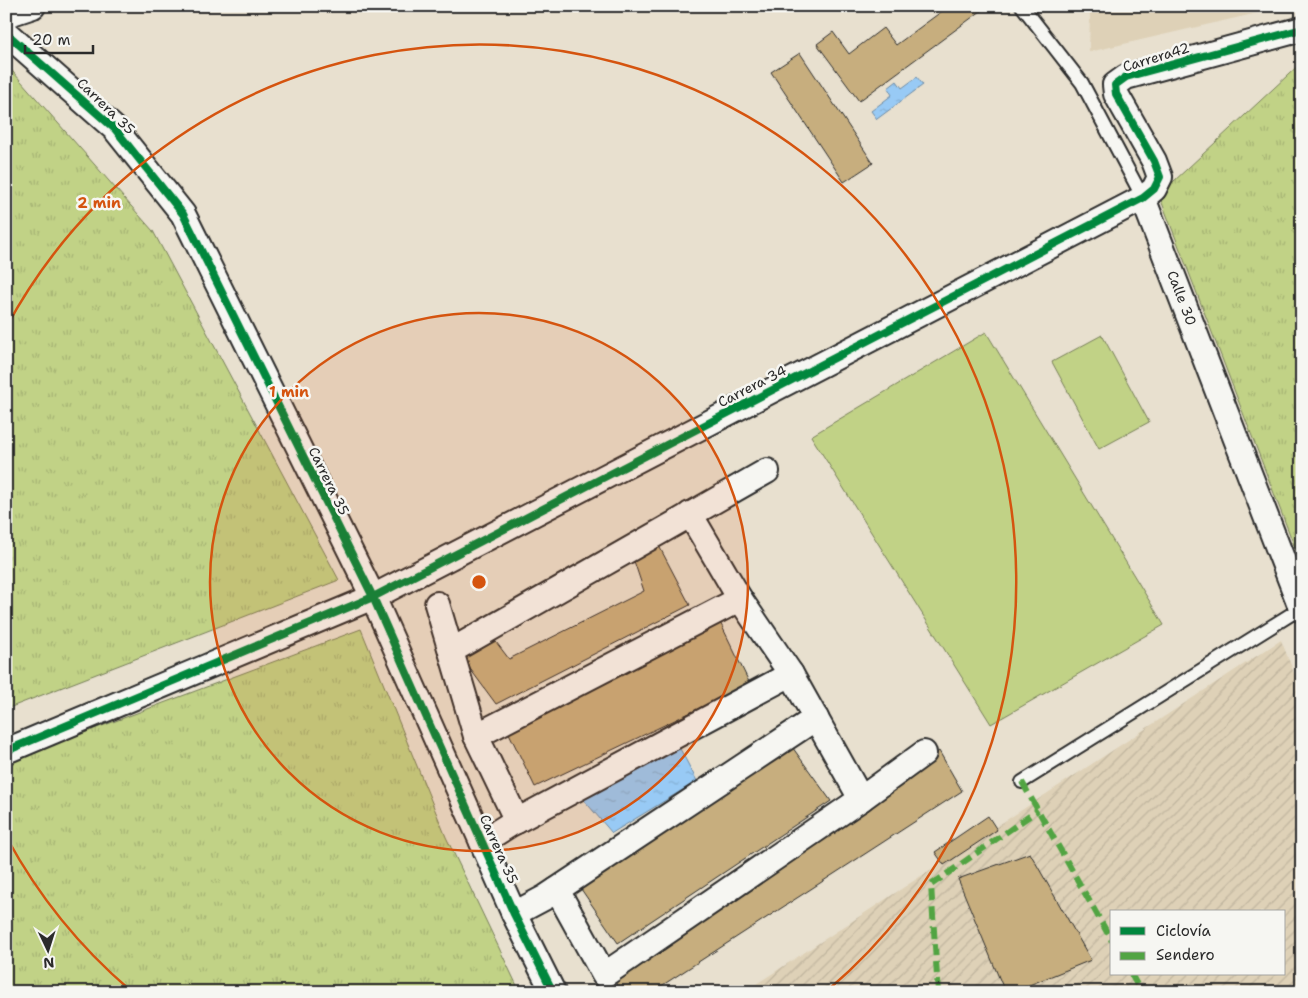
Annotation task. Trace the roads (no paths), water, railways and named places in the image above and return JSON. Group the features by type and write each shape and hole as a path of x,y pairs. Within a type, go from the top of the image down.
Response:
{"street":[{"path":"6,15 33,6"},
{"name":"Carrera42","path":"1143,198 1154,189 1160,177 1154,161 1116,94 1115,85 1126,77 1302,30"},
{"name":"Carrera 35","path":"6,33 115,129 183,214 373,597 514,914 553,992"},
{"name":"Carrera 34","path":"6,751 373,597 1143,198"},
{"name":"Calle 30","path":"1143,198 1301,609"},
{"path":"451,651 767,471"},
{"path":"690,514 740,599 791,674 861,799"},
{"path":"476,736 740,599"},
{"path":"437,604 476,736 517,821"},
{"path":"482,842 517,821 791,674"},
{"path":"514,914 557,890 816,718"},
{"path":"557,890 604,975 861,799 924,753"}],"lane":[{"name":"Calle 30","path":"1022,6 1082,83 1143,198"},
{"path":"1022,782 1301,609"}],"water":[{"path":"917,77 923,85 877,119 871,111 892,95 888,88 897,81 902,88"},
{"path":"678,745 697,781 612,833 583,799"}]}
